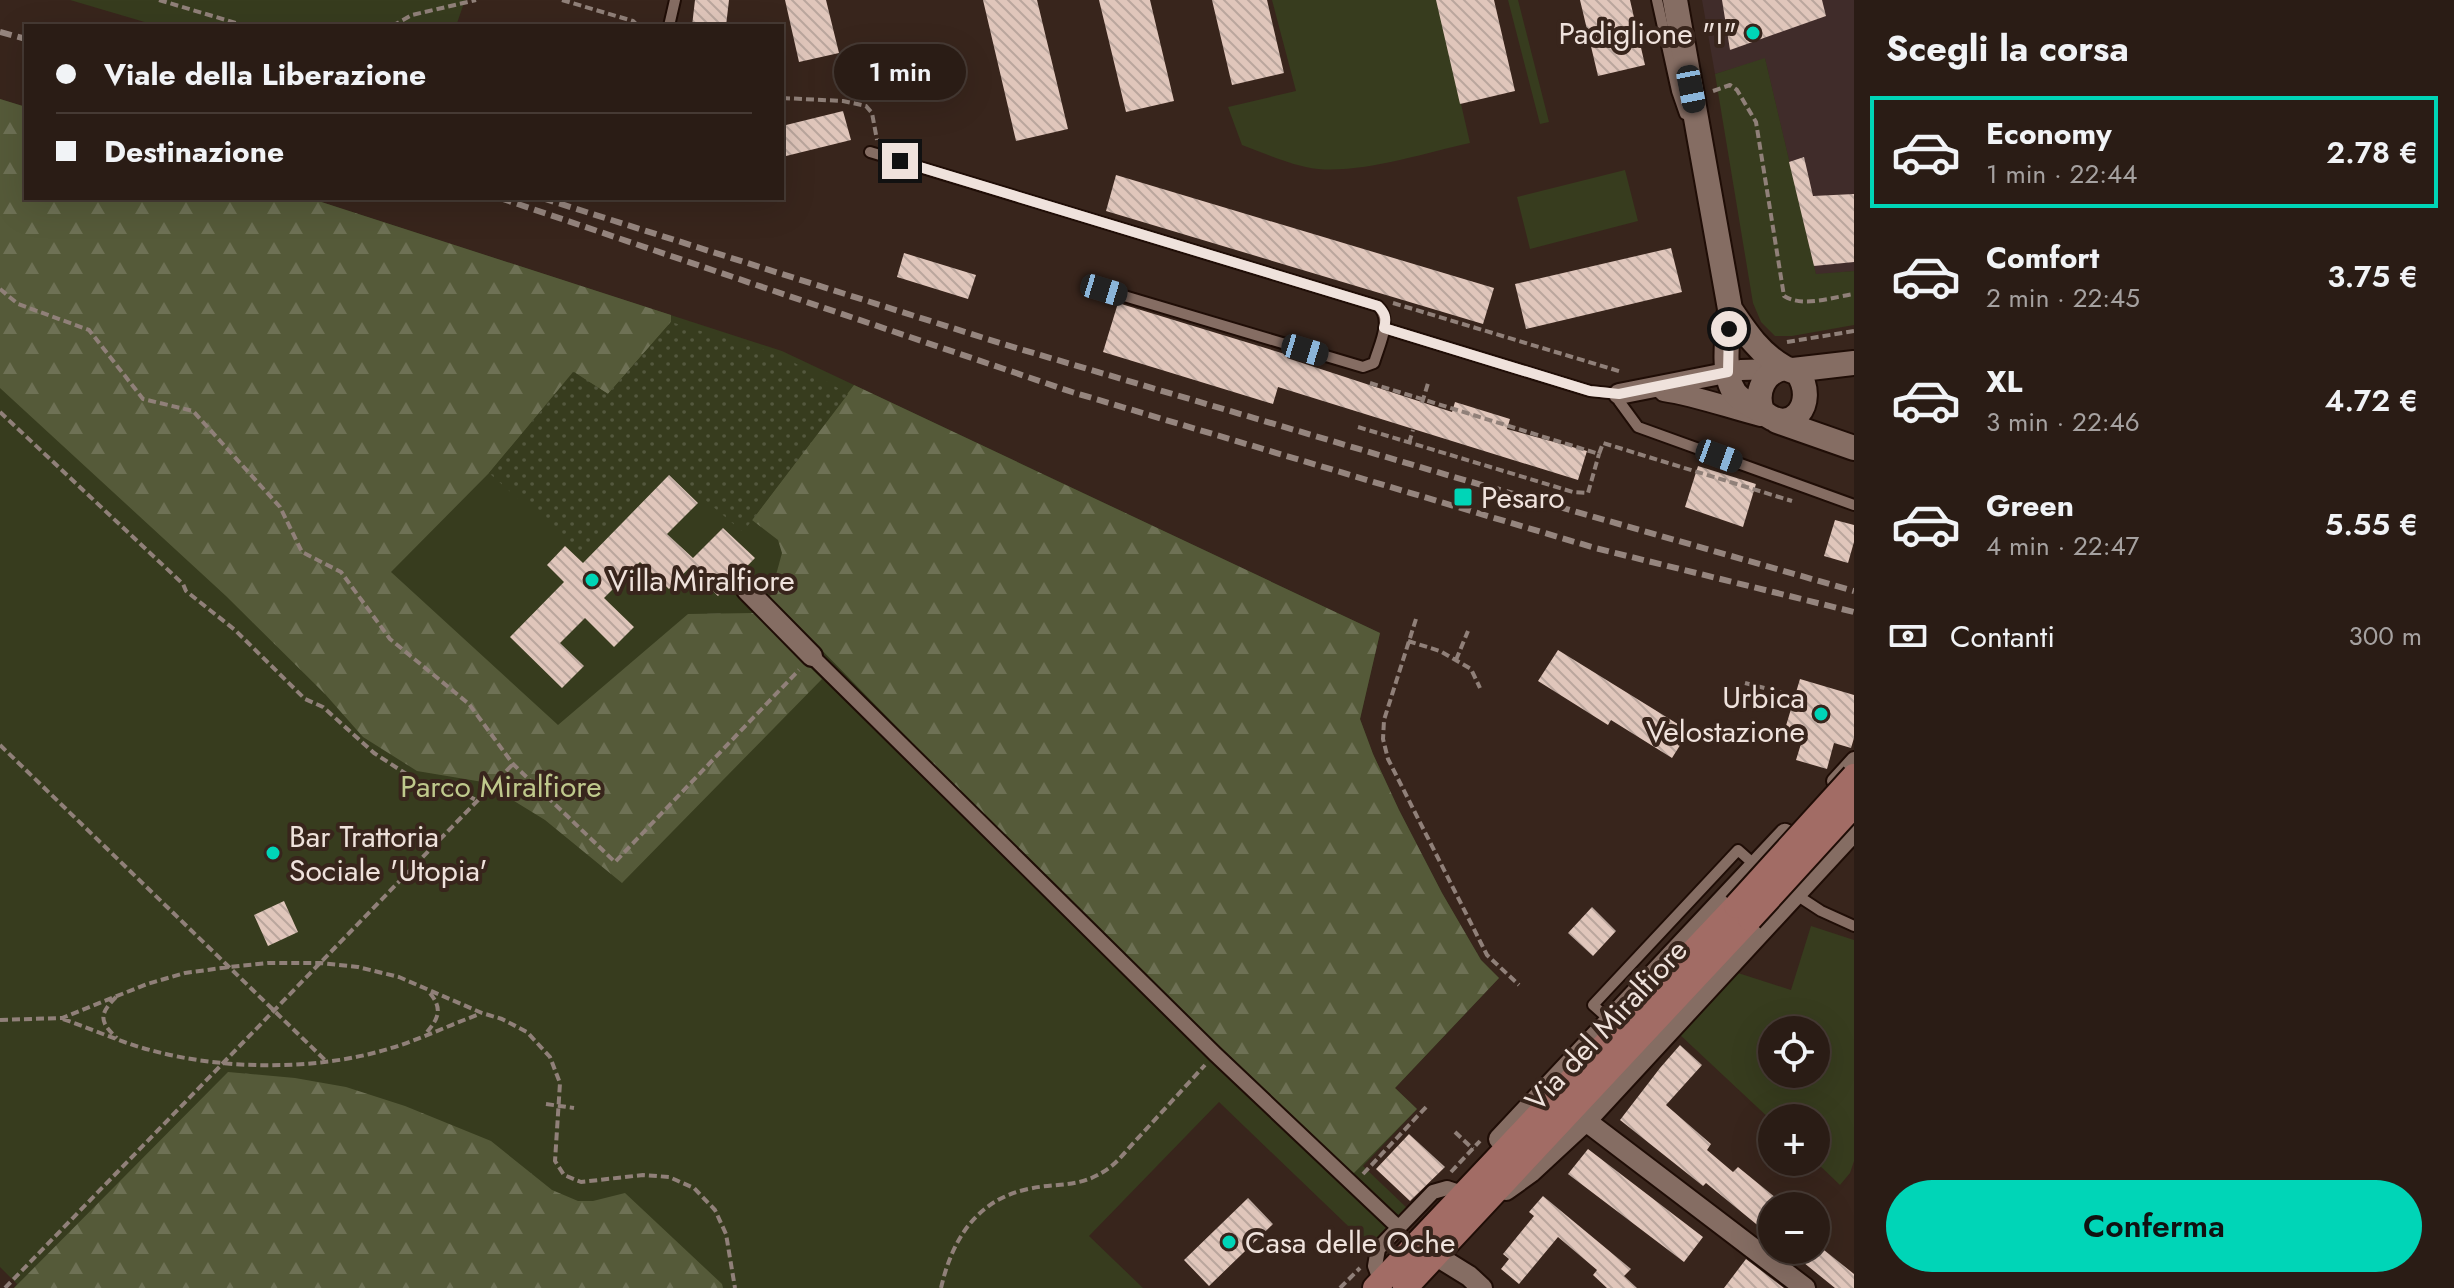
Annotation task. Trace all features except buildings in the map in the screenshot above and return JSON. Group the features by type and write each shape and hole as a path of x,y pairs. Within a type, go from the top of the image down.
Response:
{"main road":[{"name":"Via del Miralfiore","path":"1743,912 1854,776"},
{"name":"Via del Miralfiore","path":"1378,1285 1472,1201 1743,912 1854,805"},
{"name":"Via del Miralfiore","path":"1405,1288 1435,1255 1472,1201"}],"street":[{"path":"1675,0 1693,68 1699,131 1730,309 1728,372 1735,394 1743,402 1798,430 1854,448"},
{"path":"1730,309 1755,346 1769,359 1802,379 1806,400 1831,439"},
{"path":"1619,394 1728,372 1853,363"},
{"path":"1649,389 1686,394 1723,407 1786,421 1796,417 1806,400 1853,363"},
{"path":"1770,417 1759,398 1762,386 1771,373 1785,369"},
{"path":"747,590 1215,1054 1399,1228"},
{"path":"1801,887 1810,864 1808,851 1800,842 1785,834 1854,759"},
{"path":"1472,1201 1531,1172 1586,1121 1854,831"},
{"name":"Via del Miralfiore","path":"1378,1285 1375,1266 1378,1249 1433,1192 1447,1188 1472,1201 1480,1166 1495,1144 1785,834"},
{"path":"1756,866 1769,875 1801,887"},
{"path":"1586,1121 1805,1288"},
{"path":"1435,1255 1482,1288"}],"lane":[{"path":"669,24 675,0"},
{"path":"1657,0 1677,91 1686,116 1699,131"},
{"path":"870,152 1378,306 1384,312 1386,321 1374,363 1363,367 1104,290"},
{"path":"1384,328 1590,391 1619,394 1619,401 1638,427 1854,505"},
{"path":"1611,1021 1593,1005 1738,850 1756,866"},
{"path":"1801,887 1821,911 1854,926"}],"path":[{"path":"159,0 239,24"},
{"path":"396,24 412,15 476,0"},
{"path":"562,0 636,24"},
{"path":"1703,95 1730,85 1737,90 1756,122 1784,296 1803,302 1854,294"},
{"path":"784,98 843,101 866,106 872,113"},
{"path":"0,289 18,304 89,330 143,399 193,411 280,507 302,552 341,572 390,639 469,704 513,764 615,862 812,656"},
{"path":"1391,302 1621,372 1636,369"},
{"path":"1783,342 1793,343 1854,331"},
{"path":"1422,401 1429,380"},
{"path":"1370,383 1599,454"},
{"path":"0,412 183,584 186,591 235,630 305,699 323,707 374,753 414,779 477,801"},
{"path":"1473,415 1471,420 1476,421"},
{"path":"1358,427 1573,492 1588,493 1603,443 1801,503"},
{"path":"1409,443 1413,430"},
{"path":"1416,619 1384,720 1383,739 1388,759 1487,955 1519,985"},
{"path":"1456,660 1468,631"},
{"path":"1408,641 1440,651 1471,669 1480,688"},
{"path":"1745,683 1795,696"},
{"path":"0,745 326,1061"},
{"path":"5,1288 513,764"},
{"path":"0,1020 62,1018 147,984 185,973 229,967 320,963 399,977 527,1032 550,1057 560,1083 555,1161 564,1175 581,1182 643,1175 669,1177 694,1188 715,1210 726,1234 735,1288"},
{"path":"426,1034 439,1011 437,1001 427,989"},
{"path":"118,995 106,1007 103,1017 105,1027 120,1040"},
{"path":"62,1018 150,1050 223,1063 266,1064 326,1061 389,1049 482,1013"},
{"path":"941,1288 956,1242 974,1217 998,1199 1028,1189 1067,1186 1091,1179 1112,1166 1215,1054"},
{"path":"546,1104 574,1108"},
{"path":"1353,1184 1427,1106"},
{"path":"1455,1132 1473,1149"}],"shaded area":[{"path":"1702,0 1854,0 1854,271 1816,275 1765,59 1715,74"}],"green space":[{"path":"70,0 465,0 457,24 151,24"},
{"path":"1272,0 1437,0 1470,143 1374,165 1336,169 1299,165 1242,145 1228,107 1296,91"},
{"path":"1508,0 1518,0 1549,122 1540,124"},
{"path":"1765,58 1816,274 1854,271 1854,325 1775,336 1761,322 1753,303 1715,74"},
{"name":"Parco Miralfiore","path":"0,99 24,106 24,200 315,200 782,351 1380,633 1360,719 1399,810 1442,893 1481,960 1499,978 1395,1088 1417,1109 1363,1166 1407,1208 1370,1247 1219,1102 1089,1236 1143,1288 14,1288 17,1284 0,1267"},
{"path":"0,99 24,106 24,200 315,200 671,315 671,322 608,394 573,372 489,473 391,572 558,725 688,614 754,613 822,679 622,883 545,820 483,782 417,771 363,737 325,694 226,596 0,388"},
{"path":"1625,170 1638,221 1530,249 1517,197"},
{"path":"671,322 781,355 848,394 743,532 666,467 581,554 489,473 574,372 608,394"},
{"path":"854,385 1380,633 1360,719 1399,810 1442,893 1481,960 1499,978 1395,1088 1417,1109 1350,1177 930,761 770,597 782,553 778,540 752,520"},
{"path":"1811,926 1854,940 1854,1161 1850,1173 1840,1185 1830,1175 1830,1104 1758,1104 1758,1108 1678,1033 1735,972 1791,990"},
{"path":"228,1072 295,1078 346,1087 405,1106 491,1141 552,1190 578,1201 593,1201 625,1193 723,1288 14,1288"}],"railway":[{"path":"0,32 24,38"},
{"path":"506,200 1072,392 1595,548 1854,612"},
{"path":"548,200 1003,344 1854,591"}],"place":[{"name":"Padiglione \"I\"","path":"1753,33"},
{"name":"Pesaro","path":"1463,497"},
{"name":"Villa Miralfiore","path":"592,580"},
{"name":"Urbica Velostazione","path":"1821,714"},
{"name":"Bar Trattoria Sociale 'Utopia'","path":"273,853"},
{"name":"Casa delle Oche","path":"1229,1242"}],"route":[{"path":"900,161 1378,306 1384,312 1384,328 1590,391 1619,394 1728,372 1729,329"}]}
